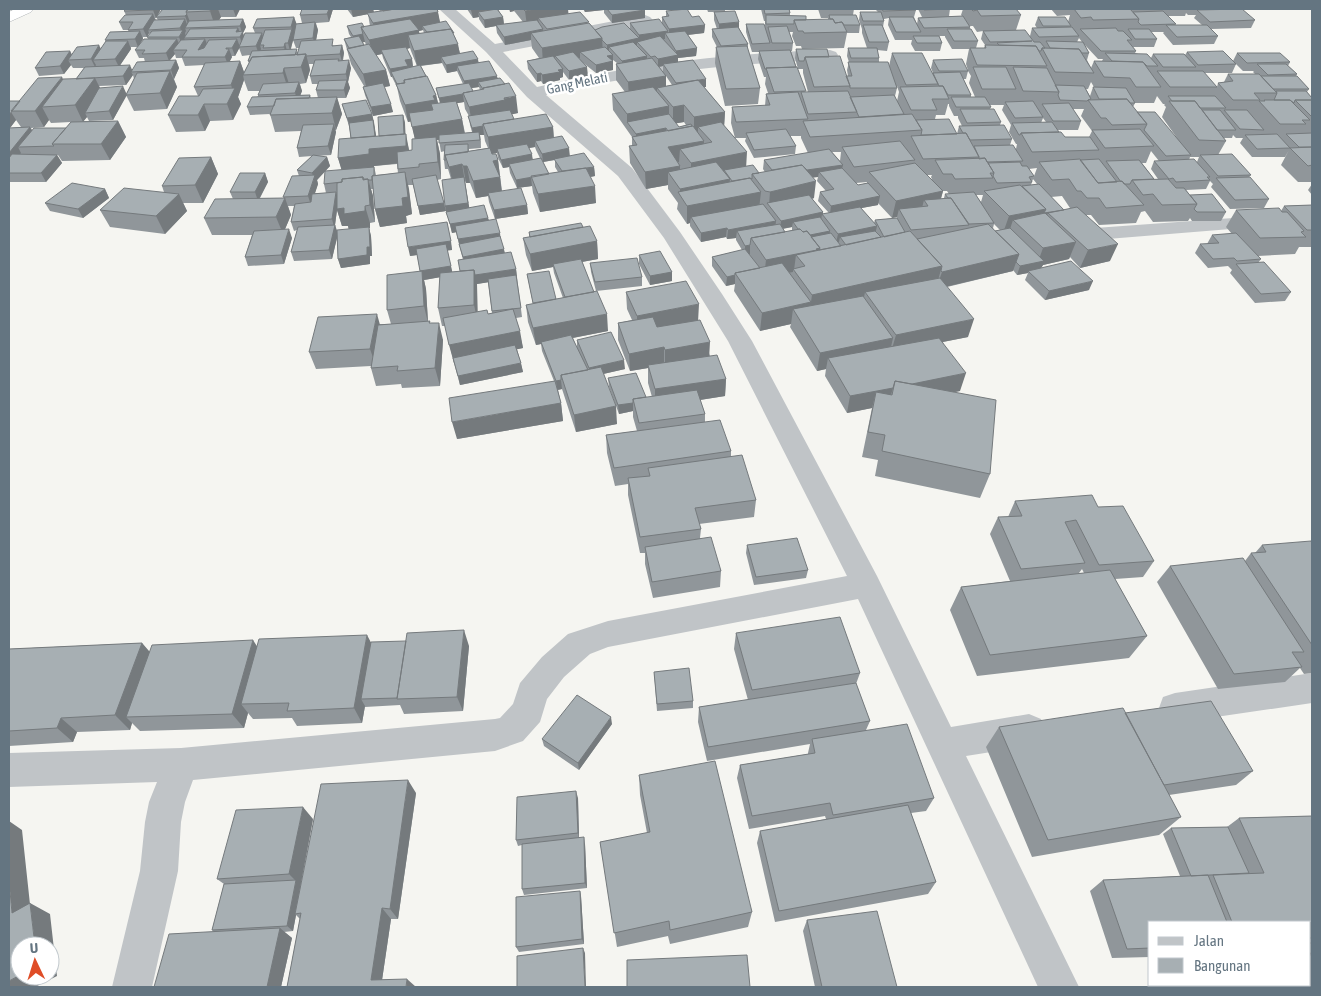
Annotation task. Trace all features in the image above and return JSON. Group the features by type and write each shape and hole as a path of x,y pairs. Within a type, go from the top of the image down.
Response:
{"highway":[{"path":"9,18 26,9"}],"street":[{"path":"446,9 492,49 532,93 625,172 672,236 721,292 740,341 866,586 1059,987"},
{"path":"492,49 645,20"},
{"name":"Gang Melati","path":"532,93 589,80 689,64 736,58 830,54"},
{"path":"1050,226 1072,223 1085,233 1095,234 1261,222"},
{"path":"9,770 181,765 496,735 511,730 528,711 532,693 552,667 579,644 608,634 866,586"},
{"path":"1148,712 1312,688"},
{"path":"942,744 1060,726"},
{"path":"132,987 160,871 163,822 167,802 181,765"}],"building":[{"path":"126,9 153,9 153,10 124,11"},
{"path":"163,9 188,9 185,16 156,17"},
{"path":"188,9 211,9 210,11 186,12"},
{"path":"302,9 329,9 327,14 300,15"},
{"path":"395,9 437,9 438,12 373,23 367,13"},
{"path":"497,9 503,17 484,20 478,12"},
{"path":"607,9 644,9 645,10 612,15"},
{"path":"687,9 692,17 699,16 705,25 669,29 662,17 669,16 666,11"},
{"path":"764,9 789,9 790,13 765,14"},
{"path":"882,9 915,9 916,10 883,11"},
{"path":"971,9 1016,9 1021,15 981,16 977,10 973,11"},
{"path":"1074,9 1130,9 1139,19 1093,20 1091,17 1081,18"},
{"path":"1242,9 1255,20 1210,22 1197,10"},
{"path":"735,11 739,22 719,24 714,12"},
{"path":"1163,11 1176,24 1141,25 1133,12"},
{"path":"580,12 589,22 547,29 538,18"},
{"path":"860,12 881,12 884,21 863,21"},
{"path":"153,14 143,29 128,30 133,22 119,22 125,15"},
{"path":"766,15 806,16 806,20 794,20 794,24 766,24"},
{"path":"829,15 856,15 860,25 844,25 842,22 835,23 833,19 830,19"},
{"path":"963,16 970,27 924,28 918,18"},
{"path":"294,17 291,27 253,28 257,19"},
{"path":"889,17 913,17 921,32 896,32"},
{"path":"1038,17 1065,17 1071,26 1043,26"},
{"path":"185,19 180,28 148,30 154,20"},
{"path":"243,19 240,26 185,28 189,21"},
{"path":"410,19 419,30 369,40 361,27"},
{"path":"659,19 668,31 639,35 630,23"},
{"path":"833,19 835,23 842,22 847,32 804,33 803,31 798,31 794,20"},
{"path":"537,20 543,29 504,37 496,25"},
{"path":"446,21 454,33 451,29 427,32 422,26"},
{"path":"315,22 313,38 293,40 296,24"},
{"path":"362,23 364,27 361,27 363,34 353,36 347,26"},
{"path":"589,23 602,38 542,48 531,33"},
{"path":"624,23 639,38 607,45 595,30 602,27"},
{"path":"746,24 764,24 770,43 752,44"},
{"path":"863,25 882,25 889,42 869,42"},
{"path":"1166,25 1207,25 1218,36 1177,37"},
{"path":"787,26 793,43 772,43 768,27"},
{"path":"738,27 748,44 721,46 712,29"},
{"path":"1072,27 1079,36 1039,37 1032,28"},
{"path":"238,28 236,32 243,31 240,37 184,38 190,29"},
{"path":"1116,28 1118,31 1123,31 1132,40 1127,40 1136,51 1101,51 1080,29"},
{"path":"292,29 288,43 285,43 284,47 263,48 264,45 260,45 265,30"},
{"path":"451,29 458,44 414,51 408,35"},
{"path":"947,29 971,29 978,41 954,41"},
{"path":"1128,29 1149,29 1157,39 1135,39"},
{"path":"183,30 179,37 147,37 152,31"},
{"path":"1025,30 1034,42 1040,42 1045,48 1039,51 1036,46 999,45 997,43 1032,41 990,42 983,31"},
{"path":"140,31 135,39 105,40 110,32"},
{"path":"685,31 697,48 676,51 665,33"},
{"path":"245,33 262,33 256,46 239,47"},
{"path":"359,36 364,45 349,48 344,39"},
{"path":"660,36 678,55 658,59 655,56 651,57 637,42"},
{"path":"913,36 939,36 942,43 917,43"},
{"path":"144,39 177,39 166,53 142,54 145,50 135,50"},
{"path":"205,39 198,50 204,48 209,40 237,39 232,48 226,48 229,49 225,57 182,57 187,50 173,50 181,40"},
{"path":"333,39 332,46 342,45 340,54 297,55 301,41"},
{"path":"106,41 128,41 115,59 93,60"},
{"path":"1046,41 1083,42 1089,53 1082,53 1079,49 1050,48"},
{"path":"633,42 647,56 622,61 609,47"},
{"path":"369,44 386,70 363,74 347,49"},
{"path":"99,45 91,59 68,60 77,47"},
{"path":"985,45 1036,46 1047,66 977,65 970,48 986,48"},
{"path":"747,46 760,88 726,89 716,47"},
{"path":"406,47 412,59 405,60 408,66 390,69 381,50"},
{"path":"605,47 613,55 607,56 613,61 596,65 580,52"},
{"path":"848,48 877,48 879,58 851,58"},
{"path":"1042,48 1079,49 1094,73 1055,72"},
{"path":"297,49 295,55 252,57 248,61 252,51"},
{"path":"796,49 827,49 829,57 805,57 804,61 799,61"},
{"path":"790,50 796,67 765,69 759,51"},
{"path":"70,51 60,66 35,68 46,52"},
{"path":"473,51 478,59 446,65 441,57"},
{"path":"1223,51 1236,64 1198,65 1187,52"},
{"path":"573,52 587,67 569,71 555,56"},
{"path":"892,53 922,53 938,84 906,85"},
{"path":"1105,53 1147,54 1158,66 1147,66 1143,62 1112,61"},
{"path":"1237,53 1280,53 1290,62 1247,63"},
{"path":"306,54 301,67 284,68 283,73 243,75 252,57"},
{"path":"1153,54 1184,54 1196,67 1163,67"},
{"path":"553,56 563,69 558,70 560,72 537,74 527,61"},
{"path":"840,56 850,86 814,87 805,57"},
{"path":"652,58 666,76 628,82 616,64"},
{"path":"339,59 338,61 349,60 346,74 310,76 315,60"},
{"path":"962,59 968,71 939,71 933,60"},
{"path":"176,60 171,70 131,72 137,62"},
{"path":"693,60 706,79 676,83 663,64"},
{"path":"240,61 231,85 194,87 205,63"},
{"path":"489,61 497,76 464,81 457,66"},
{"path":"1094,61 1143,62 1161,87 1136,87 1130,78 1104,77"},
{"path":"848,62 888,62 897,88 850,88 846,76 852,76"},
{"path":"1257,64 1286,64 1297,74 1268,75"},
{"path":"130,65 123,76 76,79 85,67"},
{"path":"420,65 426,76 404,80 404,83 397,84 391,72"},
{"path":"797,67 806,91 774,92 766,68"},
{"path":"973,67 1006,67 1016,89 982,89"},
{"path":"1013,67 1047,68 1059,92 1023,91"},
{"path":"170,71 160,93 126,95 137,73"},
{"path":"1157,71 1203,71 1217,87 1170,87"},
{"path":"960,72 971,95 948,95 943,86 939,86 933,73"},
{"path":"1228,74 1259,74 1277,93 1254,93 1260,100 1233,100 1218,83 1233,81"},
{"path":"427,76 436,95 433,96 435,100 405,105 396,84 405,83 404,80"},
{"path":"1261,76 1297,76 1309,89 1273,89"},
{"path":"62,77 35,111 11,111 38,78"},
{"path":"95,78 75,105 42,107 63,79"},
{"path":"500,78 505,84 483,89 478,82"},
{"path":"347,80 344,90 316,90 319,81"},
{"path":"698,80 725,112 694,117 684,105 673,107 657,88"},
{"path":"299,82 295,93 258,95 263,84"},
{"path":"383,83 391,104 371,107 363,87"},
{"path":"469,83 473,91 439,98 436,88"},
{"path":"509,83 516,96 504,98 505,100 469,107 463,93 483,88"},
{"path":"1055,85 1084,86 1091,99 1087,101 1060,100 1059,92"},
{"path":"123,86 109,111 85,113 99,88"},
{"path":"943,86 949,99 932,99 937,110 911,110 900,87"},
{"path":"653,87 669,106 627,114 612,94"},
{"path":"1093,87 1126,88 1135,103 1130,103 1127,99 1099,99"},
{"path":"235,88 227,104 204,104 198,115 168,115 179,96 199,96 203,89"},
{"path":"848,91 857,112 808,114 801,92"},
{"path":"1276,91 1306,91 1312,100 1295,100 1294,103 1290,100 1274,100"},
{"path":"798,92 808,119 736,122 732,107 770,105 766,94"},
{"path":"310,95 309,98 276,99 274,106 247,107 252,97"},
{"path":"894,95 904,114 859,117 850,97"},
{"path":"1168,96 1215,96 1226,108 1200,108 1195,101 1172,101"},
{"path":"337,97 332,113 270,115 276,99"},
{"path":"951,97 985,97 991,107 956,107"},
{"path":"1127,99 1147,124 1112,125 1106,118 1101,118 1088,100"},
{"path":"366,100 372,114 347,118 342,104"},
{"path":"1290,100 1310,120 1302,120 1306,124 1280,124 1259,101"},
{"path":"1295,100 1312,100 1312,117"},
{"path":"9,101 20,101 9,115"},
{"path":"456,101 462,119 412,127 409,113 433,110 431,104"},
{"path":"1033,101 1043,117 1015,118 1005,102"},
{"path":"1169,101 1195,101 1226,141 1199,140"},
{"path":"1069,103 1081,121 1053,121 1042,104"},
{"path":"960,109 994,109 1001,122 967,123"},
{"path":"510,110 514,119 483,124 483,126 472,128 468,116"},
{"path":"1202,110 1220,110 1236,130 1217,130"},
{"path":"1224,110 1247,110 1264,130 1240,129"},
{"path":"1137,112 1155,112 1191,155 1166,156 1144,130 1147,124"},
{"path":"546,114 553,127 488,137 483,124"},
{"path":"669,114 679,127 691,124 692,126 668,131 666,128 636,134 627,122"},
{"path":"912,114 922,130 810,137 803,121"},
{"path":"403,115 404,134 379,136 378,117"},
{"path":"949,119 957,134 921,135 922,130 916,120"},
{"path":"373,120 375,136 351,138 349,123"},
{"path":"118,121 101,144 52,144 71,122"},
{"path":"721,122 747,152 691,163 680,149 712,142 698,127"},
{"path":"1052,122 1059,132 1021,133 1019,135 1012,123"},
{"path":"334,124 328,146 297,148 303,125"},
{"path":"1004,125 1012,139 970,140 959,126"},
{"path":"693,126 704,141 668,147 680,166 645,172 629,146 637,145 632,137"},
{"path":"30,127 9,153 9,128"},
{"path":"34,128 66,128 52,144 54,146 18,147"},
{"path":"786,129 796,146 754,150 746,133"},
{"path":"1140,129 1154,146 1105,148 1092,130"},
{"path":"479,132 480,140 439,143 439,135"},
{"path":"1061,132 1065,137 1090,137 1099,150 1032,152 1021,133"},
{"path":"966,133 979,157 923,159 911,136"},
{"path":"1312,133 1312,147 1299,147 1286,134"},
{"path":"406,134 406,146 369,149 369,154 338,158 339,139"},
{"path":"1277,134 1290,148 1257,149 1245,135"},
{"path":"562,136 569,148 542,154 535,141"},
{"path":"436,137 438,162 419,164 419,167 398,169 397,152 412,150 412,139"},
{"path":"900,141 915,160 854,167 842,147"},
{"path":"468,144 468,152 445,155 446,160 444,160 445,145"},
{"path":"527,144 532,154 501,160 497,149"},
{"path":"1013,145 1023,161 987,162 985,158 979,159 974,146"},
{"path":"1312,147 1312,165 1308,166 1290,148"},
{"path":"490,148 492,154 496,154 498,160 493,161 500,177 473,181 467,166 462,164 449,167 445,155"},
{"path":"829,149 843,165 807,170 802,165 772,170 764,160"},
{"path":"584,153 594,167 562,171 554,159"},
{"path":"12,154 57,155 41,173 9,173 9,158"},
{"path":"1232,154 1251,175 1218,176 1200,155"},
{"path":"313,155 327,157 312,173 297,170"},
{"path":"211,157 195,185 162,186 179,158"},
{"path":"541,158 549,174 516,180 509,164"},
{"path":"985,158 994,173 990,173 993,178 955,179 952,174 943,174 935,160"},
{"path":"1080,159 1098,183 1122,181 1144,205 1106,208 1099,198 1087,198 1081,191 1077,191 1069,179 1052,180 1039,162"},
{"path":"1099,159 1117,182 1098,183 1080,160"},
{"path":"1194,159 1210,177 1207,177 1210,180 1176,182 1173,178 1169,179 1154,161"},
{"path":"1139,160 1154,179 1132,180 1130,184 1124,184 1106,161"},
{"path":"716,162 730,179 680,189 668,172"},
{"path":"1020,162 1022,166 1027,166 1034,176 1029,177 1032,182 997,183 988,163"},
{"path":"915,163 943,191 896,201 869,172"},
{"path":"753,165 759,173 752,174 752,179 732,181 724,170"},
{"path":"802,165 816,181 770,192 765,191 752,174"},
{"path":"374,167 372,180 363,179 363,177 342,179 342,182 324,184 325,171"},
{"path":"586,168 595,186 538,194 531,176"},
{"path":"842,168 858,185 868,183 880,196 831,206 820,192 834,189 819,172"},
{"path":"405,172 408,197 402,198 403,206 375,209 372,176"},
{"path":"240,173 265,173 255,192 230,192"},
{"path":"315,175 308,196 283,197 292,176"},
{"path":"436,175 444,203 418,206 412,179"},
{"path":"363,177 363,180 368,179 370,205 365,206 365,211 344,214 344,208 337,209 337,183 342,182 342,179"},
{"path":"464,177 468,203 445,206 442,180"},
{"path":"1250,177 1269,199 1235,200 1216,178"},
{"path":"750,178 761,192 687,206 678,192"},
{"path":"1168,179 1176,188 1184,188 1197,204 1162,205 1153,194 1143,195 1132,180"},
{"path":"72,183 105,189 78,209 45,203"},
{"path":"1039,184 1064,210 1044,213 1046,209 1022,186"},
{"path":"1020,185 1046,209 1009,216 984,191"},
{"path":"124,188 179,194 156,216 100,210"},
{"path":"521,188 527,205 494,210 488,193"},
{"path":"336,192 332,219 291,222 295,204 311,202 312,194"},
{"path":"974,192 994,223 969,224 951,198 948,198 945,194"},
{"path":"1212,194 1226,212 1197,212 1194,209 1197,204 1190,195"},
{"path":"809,195 823,212 781,221 767,203"},
{"path":"285,198 276,217 204,218 215,199"},
{"path":"951,198 969,225 911,230 899,209 928,206 924,200"},
{"path":"763,204 776,221 701,233 691,217"},
{"path":"484,205 488,218 450,224 446,212"},
{"path":"1312,205 1312,230 1307,230 1284,206"},
{"path":"860,207 877,226 838,234 822,214"},
{"path":"1077,207 1118,244 1088,250 1048,213"},
{"path":"1279,208 1282,212 1287,212 1304,231 1301,232 1306,237 1260,238 1236,210"},
{"path":"1045,213 1076,242 1043,248 1013,220"},
{"path":"820,217 830,231 810,235 807,231 803,232 798,229 793,222"},
{"path":"897,218 905,232 884,237 875,220"},
{"path":"496,219 500,233 458,239 455,226"},
{"path":"447,222 451,241 408,247 405,228"},
{"path":"581,223 583,227 530,237 529,232"},
{"path":"780,224 785,232 751,238 750,245 745,246 737,231"},
{"path":"988,224 1019,254 942,272 942,266 917,239"},
{"path":"335,225 329,250 291,252 298,227"},
{"path":"590,226 597,241 530,254 523,238"},
{"path":"369,227 370,247 367,247 367,255 338,259 337,230"},
{"path":"1010,228 1044,261 1020,266 1016,262 1019,254 995,231"},
{"path":"289,229 281,255 245,257 254,231"},
{"path":"800,229 803,232 807,231 820,248 766,260 751,238"},
{"path":"875,231 881,237 846,245 840,237"},
{"path":"910,231 942,266 812,295 793,269 805,266 796,255"},
{"path":"831,233 841,246 819,250 820,248 811,237"},
{"path":"1236,233 1261,259 1237,261 1234,258 1213,259 1200,244 1219,243 1212,235"},
{"path":"500,236 504,249 463,257 459,244"},
{"path":"446,244 451,266 420,271 416,249"},
{"path":"745,249 760,268 735,273 735,275 727,277 712,257"},
{"path":"660,251 672,272 650,276 639,255"},
{"path":"511,252 516,269 475,275 474,270 460,271 458,260"},
{"path":"637,258 642,277 595,282 590,263"},
{"path":"581,259 594,292 565,297 553,264"},
{"path":"1071,261 1093,281 1049,291 1028,271"},
{"path":"1264,262 1291,292 1261,294 1236,264"},
{"path":"782,263 811,302 762,313 735,273"},
{"path":"474,270 474,305 438,308 440,273"},
{"path":"422,271 424,306 387,310 387,275"},
{"path":"549,271 556,299 533,303 527,274"},
{"path":"516,275 521,308 492,311 488,279"},
{"path":"940,278 974,319 896,335 865,292"},
{"path":"686,281 699,304 637,316 626,292"},
{"path":"597,291 607,314 533,328 526,305"},
{"path":"863,296 893,338 820,353 793,309"},
{"path":"513,309 520,331 449,345 443,318 487,310 488,314"},
{"path":"377,314 370,349 309,352 318,317"},
{"path":"653,317 657,327 700,320 710,342 665,350 664,347 629,354 618,323"},
{"path":"430,321 429,323 439,323 435,368 397,371 398,366 371,368 378,325"},
{"path":"611,332 624,360 589,368 577,340"},
{"path":"571,335 588,370 561,375 561,380 556,381 541,342"},
{"path":"939,338 966,373 912,384 895,381 893,388 850,396 828,358"},
{"path":"515,345 521,363 458,376 453,358"},
{"path":"717,355 726,379 655,389 648,365"},
{"path":"601,367 616,406 574,415 561,375"},
{"path":"636,373 646,397 633,399 633,403 618,405 608,378"},
{"path":"555,381 561,403 452,422 449,398"},
{"path":"895,381 996,400 990,474 882,451 885,435 868,432 876,392 892,395"},
{"path":"697,390 705,414 639,423 633,399"},
{"path":"720,420 731,451 614,468 606,435"},
{"path":"742,455 756,500 695,508 701,529 640,537 628,478 650,476 648,468"},
{"path":"1092,495 1098,507 1123,506 1154,561 1099,565 1076,520 1065,522 1085,563 1021,569 998,517 1022,516 1015,501"},
{"path":"711,537 721,571 652,582 645,547"},
{"path":"797,538 808,570 756,577 747,545"},
{"path":"1311,541 1312,645 1251,553 1266,552 1262,545"},
{"path":"1243,558 1304,652 1292,652 1302,667 1234,674 1170,566"},
{"path":"1110,570 1147,636 990,655 961,587"},
{"path":"840,617 860,673 752,690 736,633"},
{"path":"464,630 457,697 397,699 407,633"},
{"path":"367,635 354,708 287,711 289,703 241,704 259,639"},
{"path":"253,640 232,714 126,717 152,645"},
{"path":"406,641 397,698 361,699 371,642"},
{"path":"142,643 115,715 61,718 57,728 9,731 9,649"},
{"path":"689,668 693,701 657,704 654,672"},
{"path":"856,683 870,721 708,747 699,707"},
{"path":"577,695 611,717 578,763 542,739"},
{"path":"1211,701 1253,771 1164,785 1125,713"},
{"path":"1123,708 1181,817 1048,840 999,727"},
{"path":"907,724 934,798 833,815 830,803 752,816 740,765 815,753 812,739"},
{"path":"715,761 752,912 670,930 669,921 614,933 600,842 650,832 639,775"},
{"path":"408,780 390,909 382,908 371,980 407,979 406,987 287,987 301,913 295,914 321,784"},
{"path":"576,791 578,833 516,840 517,797"},
{"path":"908,805 936,882 779,911 760,831"},
{"path":"303,807 289,874 217,879 236,810"},
{"path":"1312,816 1312,938 1311,921 1232,921 1213,875 1264,873 1239,818"},
{"path":"1228,827 1249,873 1191,876 1171,828"},
{"path":"584,837 585,883 522,889 522,844"},
{"path":"1208,875 1227,921 1148,921 1148,948 1127,949 1103,880"},
{"path":"9,880 12,913 30,903 34,936 10,936 9,981"},
{"path":"296,880 287,926 212,930 224,884"},
{"path":"580,891 582,939 516,947 516,897"},
{"path":"877,911 897,987 822,987 807,920"},
{"path":"280,928 267,987 154,987 169,934"},
{"path":"583,948 585,987 517,987 517,956"},
{"path":"747,955 750,987 627,987 627,960"}]}
